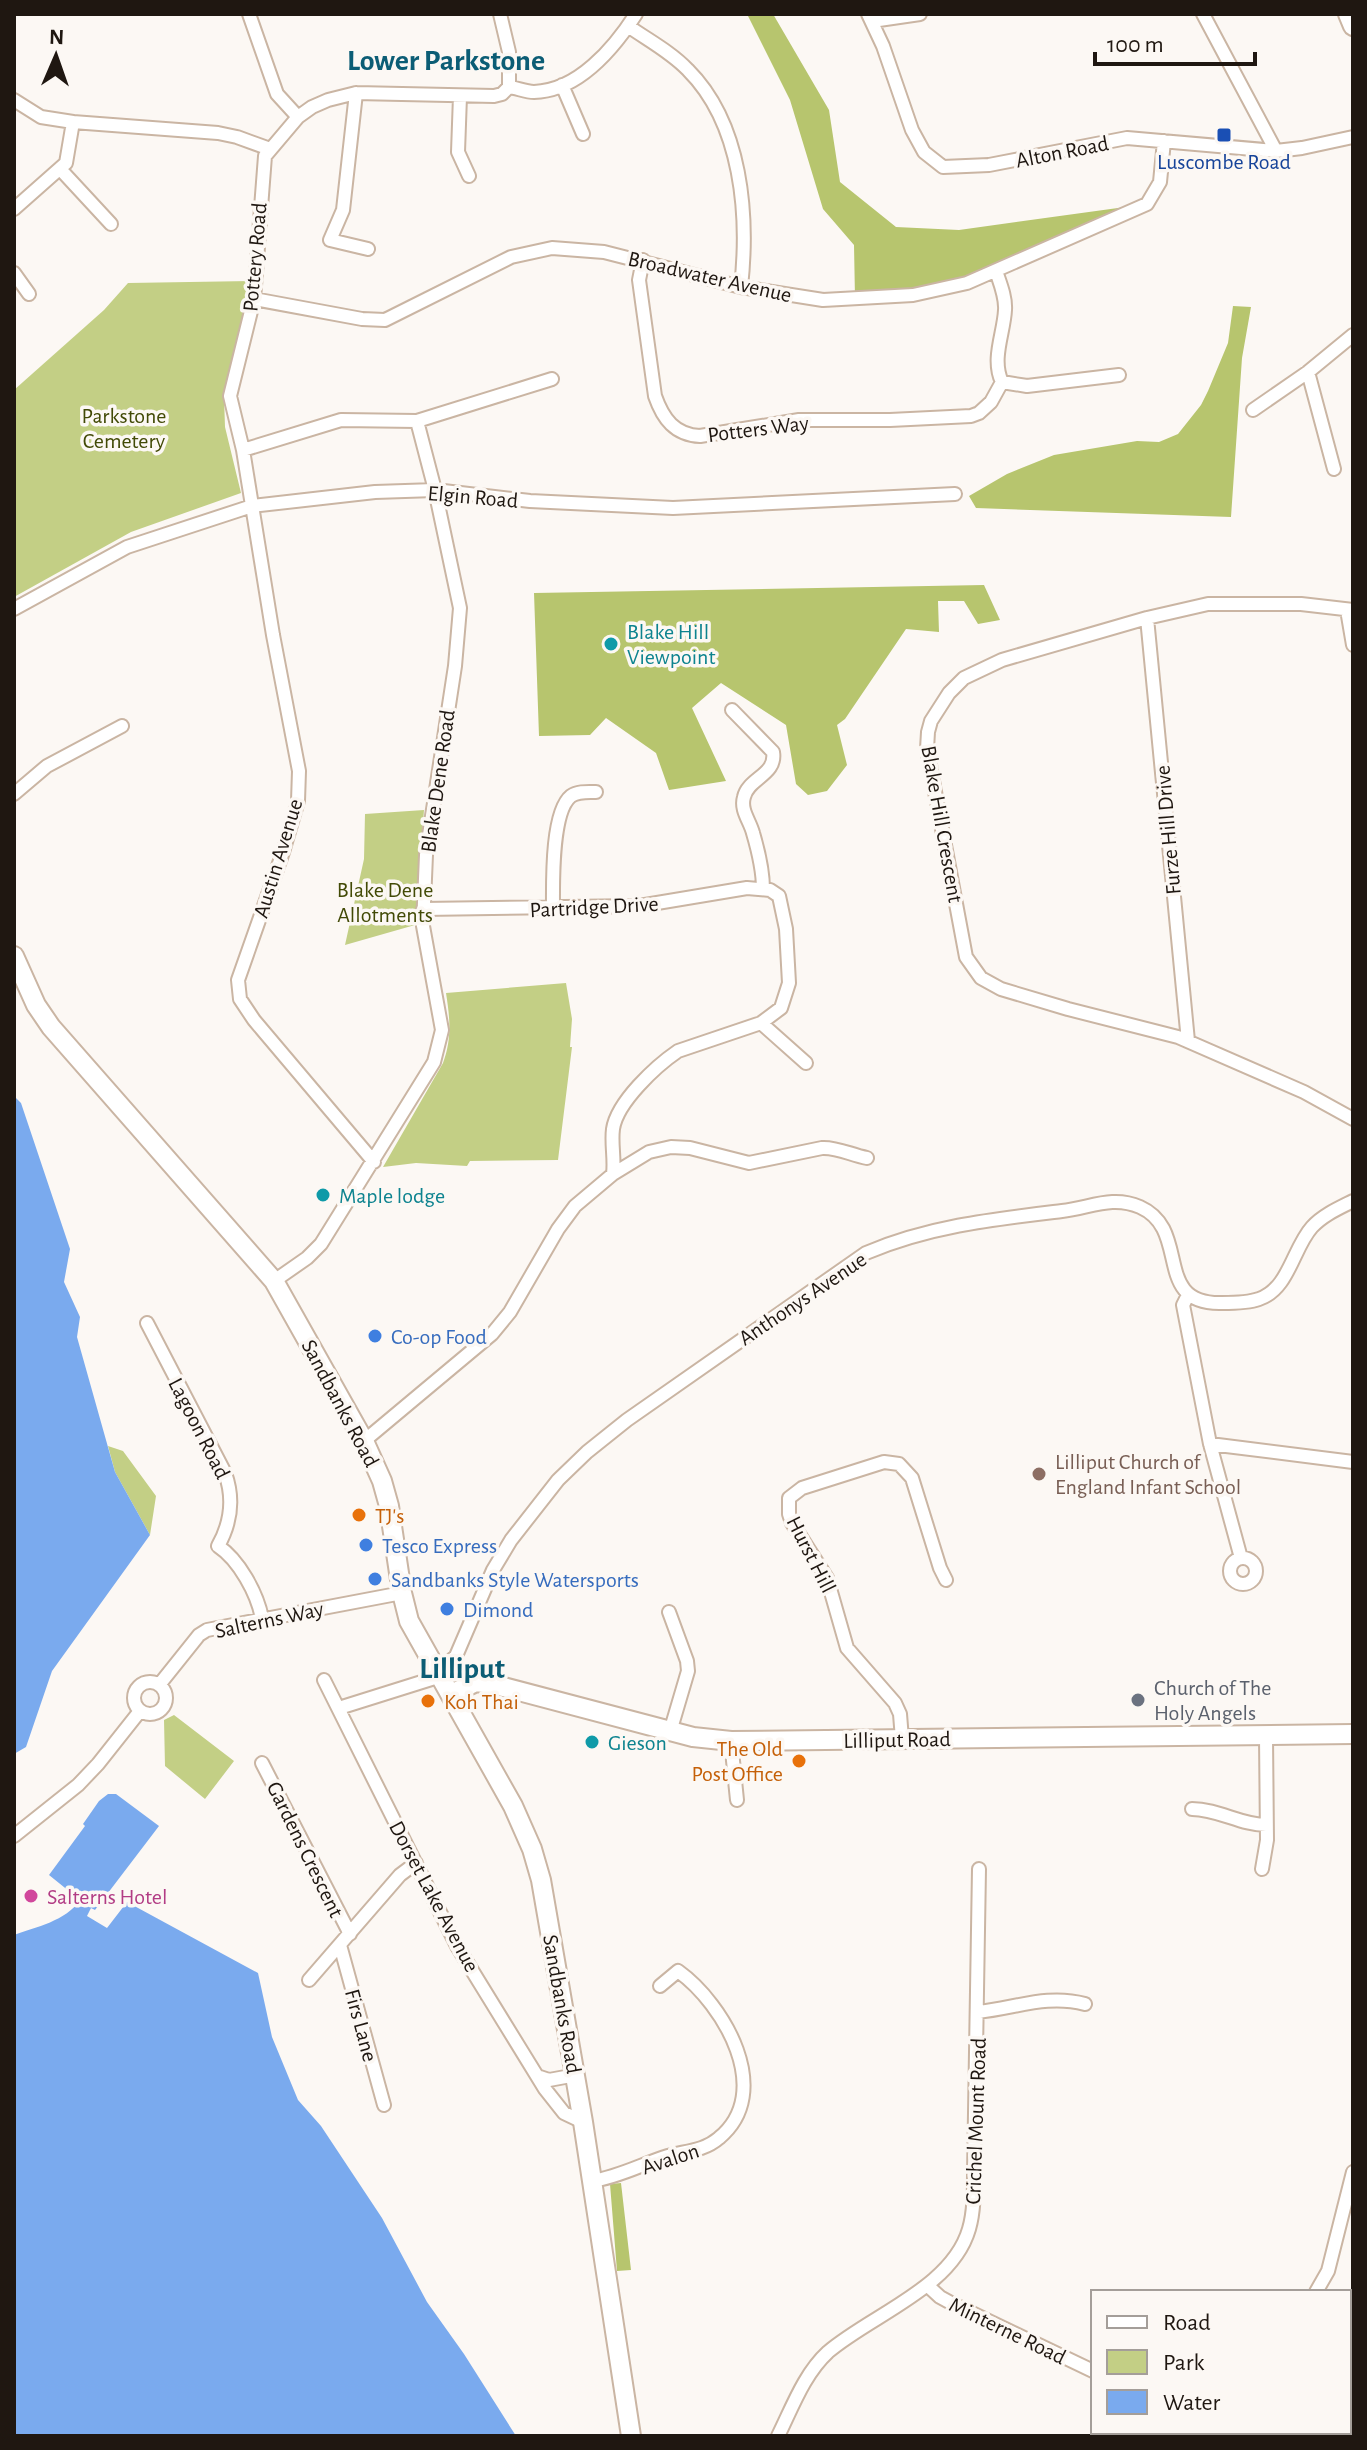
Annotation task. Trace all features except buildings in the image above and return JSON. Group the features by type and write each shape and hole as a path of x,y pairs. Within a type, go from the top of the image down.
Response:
{"main road":[{"path":"1348,14 1353,26"},
{"name":"Sandbanks Road","path":"14,956 36,1005 51,1027 274,1281 364,1441 389,1506 402,1593 413,1630 513,1806 532,1849 549,1916 576,2075 631,2436"},
{"name":"Lilliput Road","path":"451,1694 476,1682 492,1684 670,1732 731,1741 1353,1734"}],"street":[{"path":"249,14 277,94 298,117 328,100 356,93 502,94 509,87 509,52 500,14"},
{"path":"509,87 534,92 562,85 599,61 636,14"},
{"path":"870,18 920,14"},
{"path":"1203,14 1276,151"},
{"name":"Alton Road","path":"870,18 912,130 924,152 943,167 989,165 1127,138 1276,151 1353,137"},
{"path":"628,26 688,69 707,92 723,123 733,156 745,223 741,287"},
{"path":"562,85 583,134"},
{"path":"356,93 343,210 330,240 368,249"},
{"path":"460,96 458,152 469,176"},
{"path":"14,100 41,117 218,133 270,149"},
{"name":"Pottery Road","path":"252,506 230,396 254,299 265,156 298,117"},
{"path":"14,209 66,163 73,122"},
{"name":"Broadwater Avenue","path":"254,299 362,319 385,320 511,257 552,248 604,252 741,287 823,300 913,295 967,283 1147,204 1160,182 1164,141"},
{"path":"61,170 111,224"},
{"name":"Potters Way","path":"643,260 639,280 655,396 660,410 673,427 689,435 700,436 799,420 971,416 991,402 1002,382"},
{"path":"996,271 1006,308 998,361 998,374 1002,382 1027,386 1119,375"},
{"path":"14,273 29,294"},
{"path":"1253,410 1308,372 1353,335"},
{"path":"1308,372 1334,469"},
{"path":"243,450 341,420 417,421 552,379"},
{"name":"Blake Dene Road","path":"274,1281 321,1244 434,1062 442,1030 423,926 423,909 426,855 455,666 460,608 417,421"},
{"name":"Elgin Road","path":"14,609 127,547 252,506 375,492 435,490 530,501 673,508 955,494"},
{"name":"Austin Avenue","path":"252,506 299,771 298,801 238,980 238,992 254,1020 374,1162"},
{"name":"Blake Hill Crescent","path":"1350,610 1301,604 1208,604 1147,618 1002,660 964,678 940,704 928,732 927,749 966,957 981,978 1001,989 1188,1041 1304,1092 1353,1119"},
{"path":"1350,610 1353,645"},
{"name":"Furze Hill Drive","path":"1147,618 1188,1041"},
{"path":"613,1174 613,1129 621,1107 666,1059 700,1042 761,1023 781,1008 789,983 786,929 779,896 763,889 753,830 743,800 749,787 771,768 773,752 732,710"},
{"path":"14,794 47,766 122,726"},
{"path":"553,909 553,857 565,804 577,793 596,792"},
{"name":"Partridge Drive","path":"423,909 639,906 747,888 763,889"},
{"path":"761,1023 806,1063"},
{"path":"364,1441 492,1334 510,1312 558,1229 575,1206 613,1174 649,1152 671,1147 690,1148 749,1163 833,1147 867,1158"},
{"path":"1241,1558 1210,1444 1183,1305 1188,1295 1201,1302 1213,1303 1259,1300 1269,1294 1285,1275 1314,1224 1353,1201"},
{"name":"Anthonys Avenue","path":"440,1673 456,1656 493,1570 511,1540 530,1512 577,1461 668,1391 866,1253 895,1240 966,1222 1067,1210 1097,1202 1118,1202 1144,1209 1157,1221 1170,1246 1179,1283 1188,1295"},
{"name":"Lagoon Road","path":"147,1323 225,1473 231,1502 226,1532 218,1546 233,1558 258,1603 262,1618"},
{"path":"1210,1444 1353,1462"},
{"name":"Hurst Hill","path":"902,1739 900,1714 895,1703 847,1648 827,1578 792,1523 789,1498 802,1488 884,1462 899,1464 912,1478 946,1580"},
{"name":"Salterns Way","path":"159,1685 199,1635 207,1630 402,1593"},
{"path":"669,1612 688,1671 670,1732"},
{"path":"339,1708 440,1673"},
{"name":"Dorset Lake Avenue","path":"324,1680 457,1946 564,2113 583,2122"},
{"name":"Salterns Way","path":"148,1683 159,1685 165,1698 162,1708 151,1714 140,1711 134,1700 136,1690 148,1683"},
{"name":"Salterns Way","path":"14,1836 78,1785 140,1711"},
{"path":"1262,1869 1266,1825 1266,1737"},
{"path":"731,1741 737,1800"},
{"name":"Gardens Crescent","path":"262,1763 350,1934"},
{"path":"1192,1809 1205,1809 1266,1825"},
{"path":"309,1980 400,1875 416,1863"},
{"name":"Crichel Mount Road","path":"778,2436 807,2378 827,2353 927,2285 959,2250 972,2216 979,1869"},
{"name":"Firs Lane","path":"340,1945 384,2105"},
{"name":"Avalon","path":"592,2181 711,2144 727,2131 737,2115 742,2096 742,2075 734,2041 723,2020 703,1993 678,1971 660,1986"},
{"name":"Crichel Mount Road","path":"978,2012 1043,2000 1085,2004"},
{"path":"540,2077 549,2080 576,2075"},
{"path":"1317,2290 1328,2271 1353,2172"},
{"name":"Minterne Road","path":"927,2285 951,2303 1091,2370"}],"green space":[{"path":"747,14 773,14 829,110 840,182 896,227 959,230 1147,204 967,283 855,298 854,245 823,209 790,100"},
{"name":"Parkstone Cemetery","path":"251,281 224,397 225,427 241,493 131,532 14,597 14,390 104,310 128,283"},
{"path":"1233,306 1251,307 1242,358 1231,517 976,508 969,496 1007,474 1054,455 1137,441 1159,442 1178,434 1208,391 1228,343"},
{"path":"984,585 1000,620 978,624 964,601 938,601 939,632 906,629 845,719 837,725 847,765 827,791 808,795 796,784 786,725 721,683 692,708 726,781 669,790 656,753 606,718 590,735 539,736 534,593"},
{"name":"Blake Dene Allotments","path":"424,810 415,925 345,945 364,859 365,814"},
{"path":"566,983 572,1019 572,1047 558,1160 470,1161 467,1166 416,1163 383,1167 443,1063 449,1028 446,993"},
{"path":"108,1446 123,1451 156,1496 150,1535 115,1472"},
{"path":"174,1715 234,1761 205,1799 165,1766 164,1720"},
{"path":"621,2183 631,2270 617,2271 610,2184"}],"water":[{"path":"14,1096 21,1103 70,1249 64,1282 80,1317 77,1337 115,1472 150,1535 52,1671 26,1747 14,1754"},
{"path":"108,1794 116,1794 159,1826 95,1910 91,1908 87,1916 107,1928 127,1902 258,1973 272,2037 298,2100 321,2126 382,2218 427,2302 516,2436 14,2436 14,1935 59,1918 80,1900 49,1875 99,1801"}],"place":[{"name":"Luscombe Road","path":"1224,135"},
{"name":"Blake Hill Viewpoint","path":"611,644"},
{"name":"Maple lodge","path":"323,1195"},
{"name":"Co-op Food","path":"375,1336"},
{"name":"Lilliput Church of England Infant School","path":"1039,1474"},
{"name":"TJ's","path":"359,1515"},
{"name":"Tesco Express","path":"366,1545"},
{"name":"Sandbanks Style Watersports","path":"375,1579"},
{"name":"Dimond","path":"447,1609"},
{"name":"Church of The Holy Angels","path":"1138,1700"},
{"name":"Koh Thai","path":"428,1701"},
{"name":"Gieson","path":"592,1742"},
{"name":"The Old Post Office","path":"799,1761"},
{"name":"Salterns Hotel","path":"31,1896"}],"district":[{"name":"Lower Parkstone","path":"446,60"},
{"name":"Lilliput","path":"462,1668"}]}
